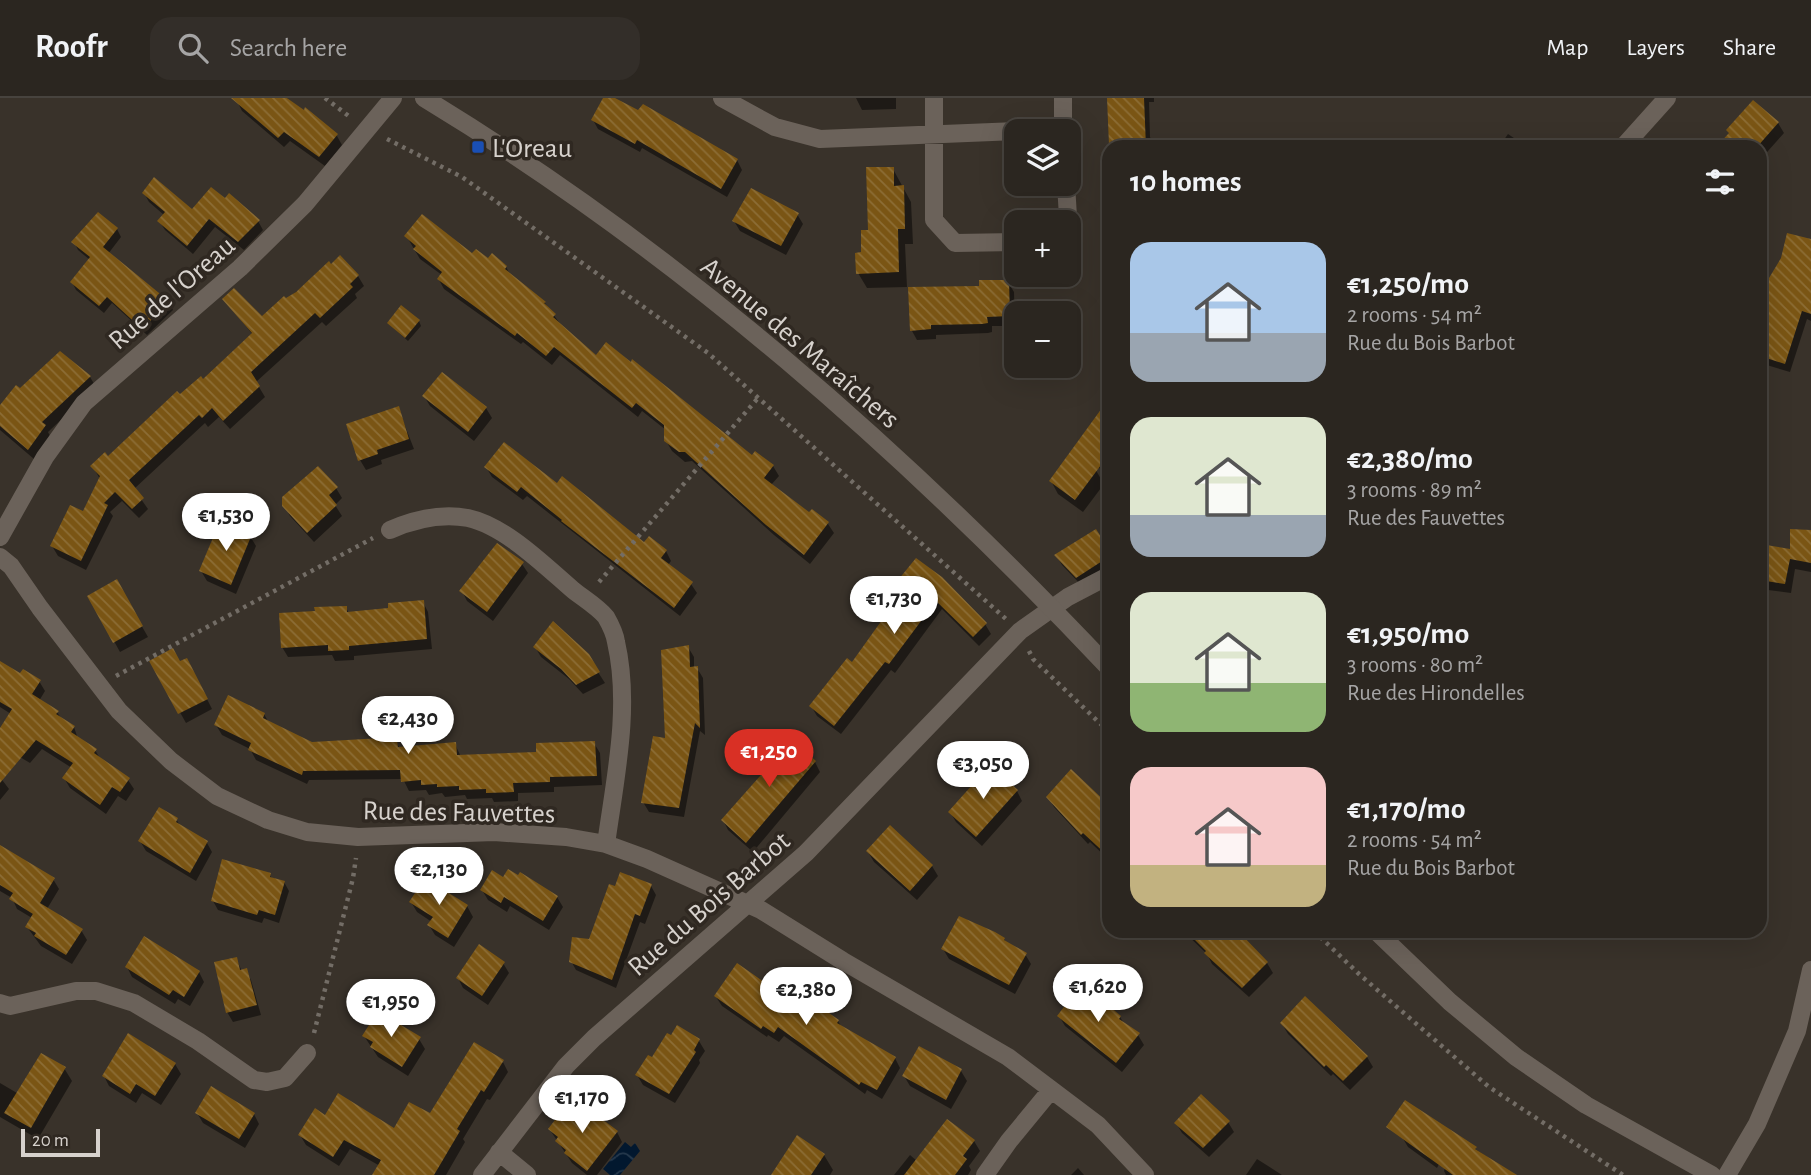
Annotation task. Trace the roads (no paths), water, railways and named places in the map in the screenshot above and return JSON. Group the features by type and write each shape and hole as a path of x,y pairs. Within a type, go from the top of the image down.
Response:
{"street":[{"name":"Rue de l'Oreau","path":"0,537 46,457 84,403 240,268 305,204 393,98"},
{"name":"Avenue des Maraîchers","path":"424,98 507,149 596,211 779,353 861,424 1052,608 1102,661"},
{"path":"722,98 775,127 820,139 1004,132"},
{"path":"934,98 934,220 955,243 1004,242"},
{"path":"1063,98 1063,119"},
{"path":"1629,140 1667,98"},
{"path":"390,530 412,520 437,516 468,519 494,528 606,617 616,639 622,683 616,767 606,844"},
{"name":"Rue des Fauvettes","path":"0,557 11,566 119,711 170,761 217,796 268,820 307,832 358,836 494,832 566,837 606,844 647,859 747,903 1008,1057 1098,1125 1145,1175"},
{"name":"Rue du Bois Barbot","path":"482,1175 566,1066 594,1038 806,853 1020,631 1052,608 1102,580"},
{"path":"1383,938 1450,1002 1516,1057 1586,1105 1713,1175"},
{"path":"1727,1175 1757,1124 1797,1031 1811,970"},
{"path":"0,1003 10,1006 76,991 96,991 134,1003 198,1041 254,1080 267,1082 285,1078 307,1053"},
{"path":"985,1175 1051,1090"},
{"path":"499,1152 527,1175"}],"water":[{"path":"625,1142 631,1147 635,1143 640,1151 620,1175 610,1175 603,1169"}],"place":[{"name":"L'Oreau","path":"478,147"}]}
